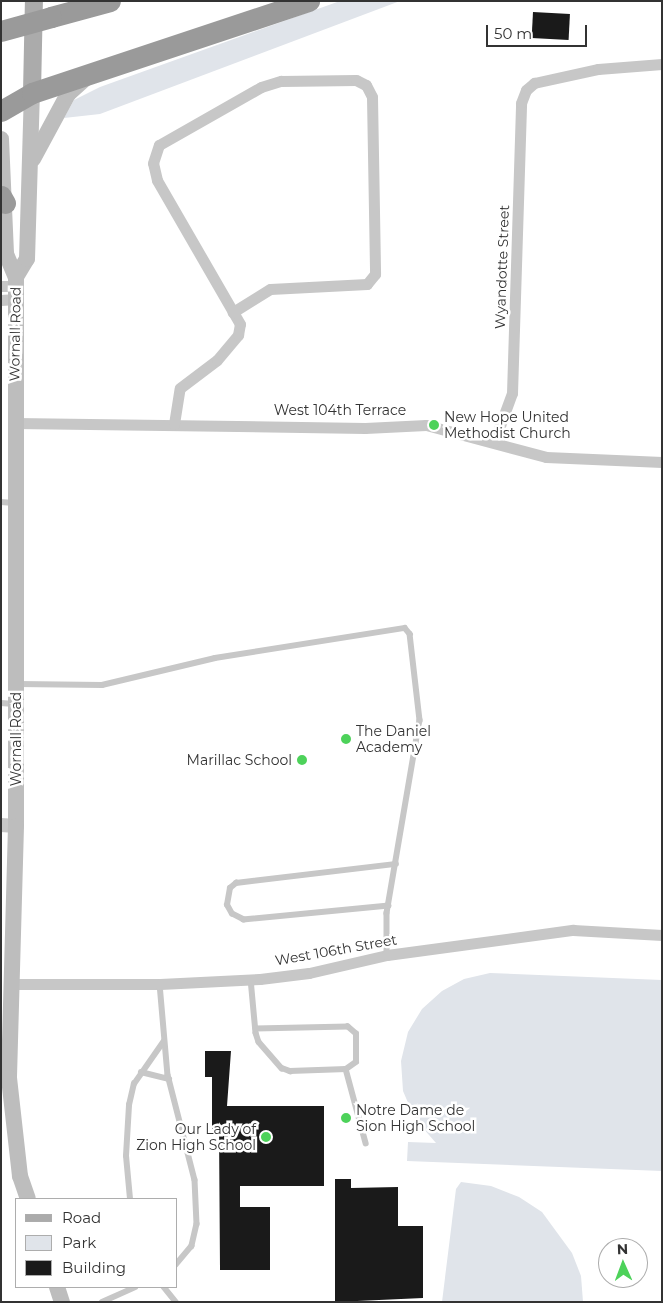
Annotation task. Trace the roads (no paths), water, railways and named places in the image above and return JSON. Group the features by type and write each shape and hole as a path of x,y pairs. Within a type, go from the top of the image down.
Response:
{"highway":[{"path":"1,31 110,1"},
{"path":"1,111 32,93 310,1"}],"main road":[{"name":"Wornall Road","path":"10,289 27,259 32,160 34,1"},
{"path":"32,160 68,94 91,73"},
{"name":"Wornall Road","path":"1,139 6,254 10,289 14,423 8,503 16,684 9,703 9,826 14,984 9,1078 20,1176 28,1198"},
{"path":"57,1288 62,1302"}],"street":[{"name":"Wyandotte Street","path":"494,442 512,393 521,103 526,90 534,83 598,69 662,64"},
{"path":"174,424 180,388 217,360 238,335 240,324 233,312 157,180 153,163 159,145 261,87 280,81 356,80 366,85 372,98 376,274 367,284 270,289 233,312"},
{"name":"West 104th Terrace","path":"14,423 365,428 426,426 494,442 546,457 662,462"},
{"name":"West 106th Street","path":"14,984 160,984 252,979 309,973 387,955 573,930 662,935"}],"lane":[{"path":"16,684 102,685 215,658 406,628 410,634 420,720 388,906 387,955"},
{"path":"388,906 244,920 232,914 226,905 227,896 236,883 396,864"},
{"path":"252,979 256,1029 264,1051 282,1068 290,1071 346,1069 356,1062 356,1034 348,1027 256,1029"},
{"path":"160,984 169,1079 196,1180 197,1224 192,1246 178,1263"},
{"path":"130,1198 126,1156 128,1105 134,1084 164,1041"},
{"path":"346,1069 366,1143"},
{"path":"141,1072 169,1079"},
{"path":"102,1302 133,1288"},
{"path":"165,1288 176,1302"}],"place":[{"name":"New Hope United Methodist Church","path":"434,425"},
{"name":"The Daniel Academy","path":"346,739"},
{"name":"Marillac School","path":"302,760"},
{"name":"Notre Dame de Sion High School","path":"346,1118"},
{"name":"Our Lady of Zion High School","path":"266,1137"}]}
